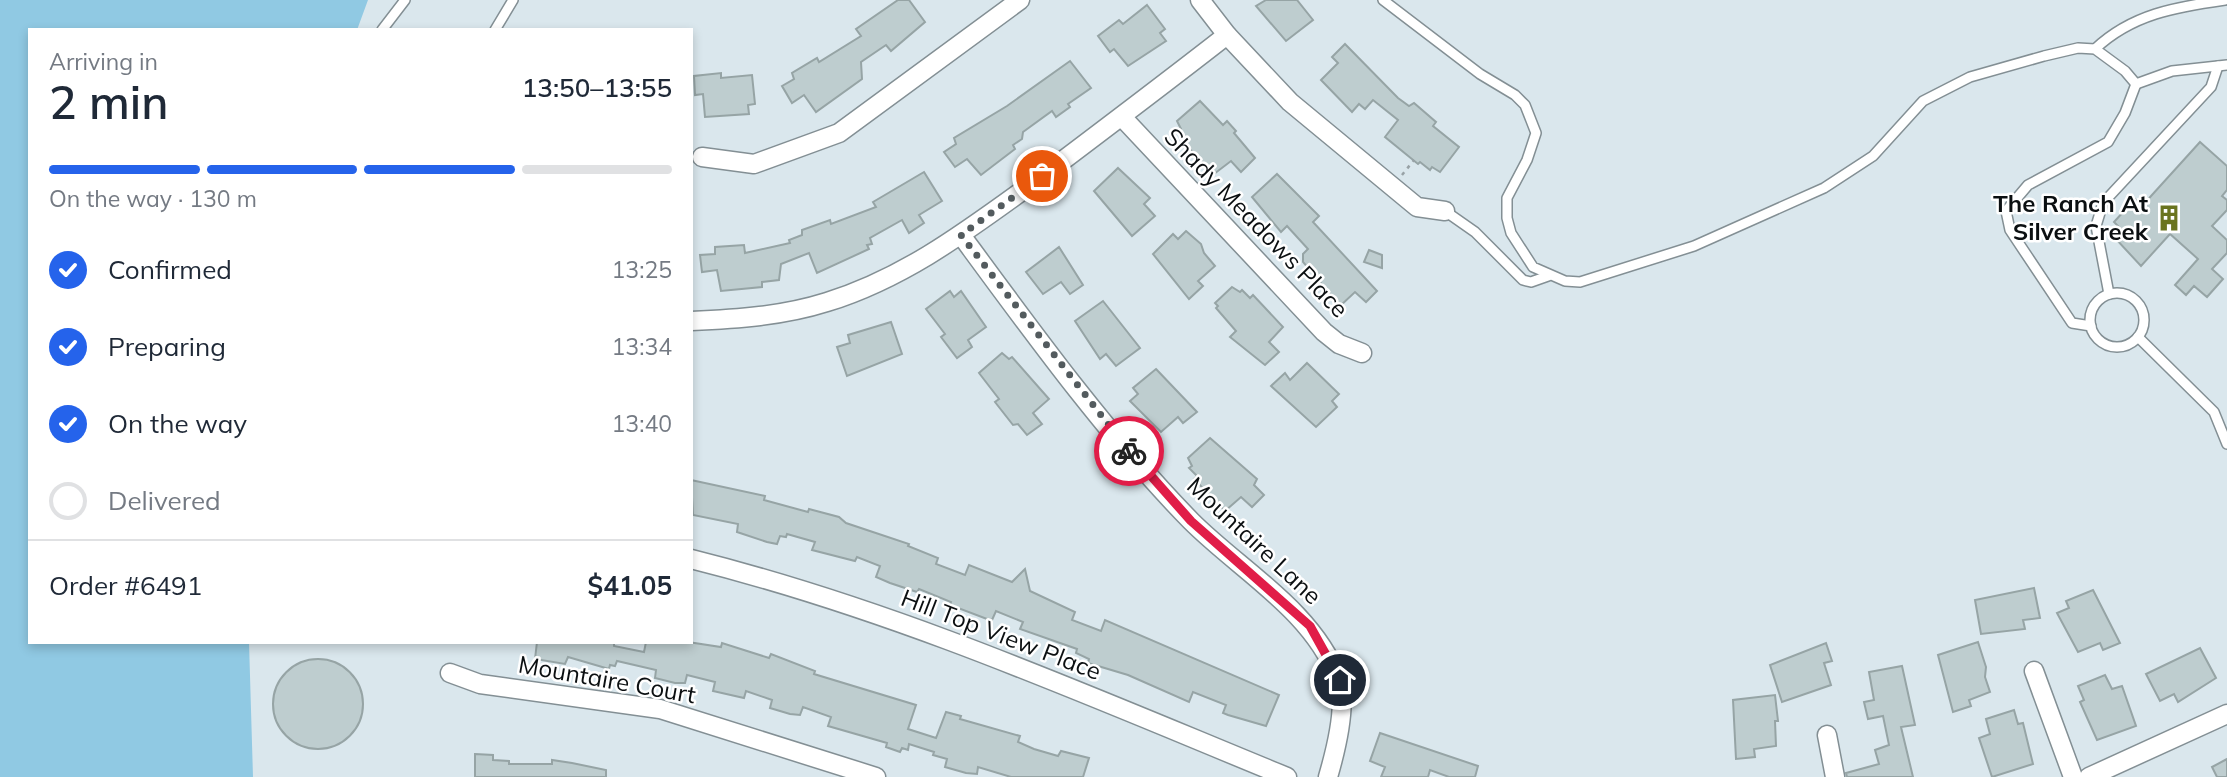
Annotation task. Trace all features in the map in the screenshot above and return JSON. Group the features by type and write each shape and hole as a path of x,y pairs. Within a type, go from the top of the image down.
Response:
{"street":[{"path":"702,157 754,164 839,133 1020,0"},
{"path":"1200,0 1227,35 1290,102 1417,207 1445,211"},
{"path":"693,321 754,318 827,302 894,276 961,235 1122,117 1227,35"},
{"name":"Shady Meadows Place","path":"1122,117 1324,332 1339,344 1362,353"},
{"name":"Mountaire Lane","path":"961,235 1107,427 1191,521 1310,626 1340,680 1339,744 1328,777"},
{"name":"Hill Top View Place","path":"693,560 783,582 938,633 1287,777"},
{"path":"2034,671 2073,777"},
{"name":"Mountaire Court","path":"450,673 480,684 660,709 876,777"},
{"path":"2089,777 2227,714"},
{"path":"1827,735 1835,777"}],"lane":[{"path":"384,28 405,0"},
{"path":"496,28 513,0"},
{"path":"1383,0 1480,74 1515,95 1525,106 1536,133 1531,153 1507,198 1507,218 1519,249 1533,267 1548,276 1580,282 1730,232 1856,169 1873,156 1923,101 1970,77 2078,48 2095,49 2136,84"},
{"path":"2095,49 2113,32 2138,19 2175,7 2225,0"},
{"path":"2091,326 2072,323 2010,230 2006,211 2028,185 2108,142 2125,113 2136,84 2172,71 2222,66"},
{"path":"2109,294 2096,226 2103,203 2211,87 2222,66"},
{"path":"1445,211 1475,232 1523,280 1531,282 1548,276"},
{"path":"2109,294 2126,294 2140,304 2144,321 2138,337 2124,346 2114,347 2098,339 2091,326 2096,303 2109,294"},
{"path":"2138,337 2214,412 2227,444"}],"path":[{"path":"1402,175 1414,160"}],"shaded area":[{"path":"0,0 368,0 358,28 28,28 28,644 249,644 253,777 0,777"}],"building":[{"path":"898,0 909,0 925,22 891,51 886,45 861,62 862,79 816,112 804,95 792,103 782,86 794,79 792,73 817,58 819,62 861,36 856,29"},
{"path":"1266,0 1297,0 1313,20 1286,41 1256,6"},
{"path":"1147,5 1165,29 1160,33 1166,41 1128,66 1114,49 1110,52 1098,36 1119,20 1123,24"},
{"path":"1345,44 1398,98 1409,106 1414,103 1436,122 1433,126 1459,147 1440,172 1432,167 1430,170 1420,162 1418,164 1385,137 1398,120 1373,100 1365,109 1359,104 1352,112 1321,80 1338,63 1332,57"},
{"path":"1070,61 1091,88 1068,104 1070,107 1056,117 1052,111 1023,132 1022,139 1013,145 1015,149 981,175 967,159 955,167 944,152 956,144 954,138 1007,106"},
{"path":"721,73 721,78 752,75 755,104 748,105 749,114 705,117 703,94 695,95 694,76"},
{"path":"1200,101 1223,125 1227,121 1255,158 1241,172 1231,161 1214,174 1184,143 1187,140 1179,132 1181,129 1177,121"},
{"name":"The Ranch At Silver Creek","path":"2200,142 2227,166 2227,190 2222,196 2227,200 2227,210 2212,226 2227,240 2227,253 2212,269 2223,279 2207,297 2194,286 2186,295 2175,285 2198,259 2170,234 2141,266 2115,238 2122,230 2114,222 2135,199 2142,206"},
{"path":"1118,168 1150,198 1144,204 1155,216 1132,236 1094,191"},
{"path":"924,172 942,201 919,215 924,223 909,233 902,220 870,238 872,244 867,245 869,249 817,273 809,253 781,264 779,280 762,282 762,287 721,291 717,270 702,272 700,255 715,254 715,247 744,245 745,253 790,243 789,240 802,235 802,230 830,220 831,224 876,207 873,202"},
{"path":"1277,174 1319,216 1313,222 1377,291 1366,302 1355,292 1340,306 1303,262 1303,254 1308,249 1287,226 1281,232 1252,197"},
{"path":"1186,231 1201,244 1204,253 1215,266 1198,281 1203,286 1189,299 1153,254 1173,234 1178,239"},
{"path":"1059,247 1083,285 1070,294 1061,282 1043,294 1026,272"},
{"path":"1369,250 1382,255 1382,268 1364,262"},
{"path":"1232,287 1240,292 1242,290 1250,298 1253,295 1283,327 1269,342 1279,352 1265,365 1230,337 1236,331 1216,308 1218,306 1215,303"},
{"path":"950,291 954,297 961,291 986,327 968,340 972,347 957,358 941,337 945,334 926,309"},
{"path":"1103,301 1140,348 1116,366 1106,354 1100,359 1075,321"},
{"path":"891,322 902,354 847,376 837,347 850,343 848,335"},
{"path":"1002,353 1009,359 1012,357 1049,399 1033,413 1042,424 1027,435 1018,424 1013,425 995,402 999,399 979,373"},
{"path":"1307,363 1339,394 1332,401 1337,407 1316,427 1271,386 1285,373 1290,380"},
{"path":"1156,369 1197,412 1183,423 1178,417 1161,432 1130,401 1138,394 1133,388"},
{"path":"1210,438 1257,479 1254,485 1264,495 1252,507 1241,497 1225,511 1194,479 1197,476 1189,468 1192,466 1188,458"},
{"path":"693,480 765,496 764,500 808,512 809,509 839,517 846,523 909,544 908,546 938,558 936,564 965,575 969,565 1012,582 1025,569 1030,591 1075,612 1072,620 1101,631 1105,620 1279,695 1266,726 1223,713 1226,705 1193,692 1189,702 1128,675 1088,663 1089,659 1076,653 1077,649 1020,629 1023,622 996,611 992,620 987,619 950,605 951,602 919,589 917,592 876,577 880,566 857,557 855,561 812,550 815,542 787,534 786,537 780,536 777,544 767,542 737,532 738,524 693,515"},
{"path":"2034,588 2040,618 2023,620 2025,629 1981,634 1975,600"},
{"path":"2093,590 2120,643 2103,650 2100,643 2078,652 2057,613 2069,608 2066,601"},
{"path":"1978,642 1990,692 1969,700 1971,706 1953,712 1938,655"},
{"path":"693,643 721,647 722,643 769,658 771,654 815,671 814,674 916,705 908,729 936,738 946,712 961,716 960,719 1020,736 1018,742 1034,749 1058,756 1061,751 1089,758 1083,777 1011,777 978,767 977,774 966,773 945,767 947,759 933,755 934,752 909,744 908,750 902,748 900,752 886,747 887,743 828,726 831,717 803,707 800,715 790,714 770,708 772,700 746,691 744,698 713,691 715,682 687,675 685,683 675,683 655,678 656,670 617,661 615,666 610,665 609,669 568,657 565,664 535,659 537,644 614,644 644,652 646,644"},
{"path":"1826,643 1832,661 1824,663 1831,685 1782,702 1770,665"},
{"path":"2200,648 2216,678 2178,702 2174,694 2160,701 2146,674"},
{"path":"318,659 335,662 350,672 360,687 363,704 360,721 350,736 335,746 318,749 301,746 286,736 276,721 273,704 276,687 286,672 301,662"},
{"path":"1902,666 1915,725 1901,727 1913,777 1847,777 1846,773 1879,764 1875,750 1889,745 1883,716 1868,719 1864,702 1874,700 1869,672"},
{"path":"2105,675 2112,689 2122,686 2136,726 2097,740 2080,702 2084,700 2078,686"},
{"path":"1775,695 1778,721 1775,721 1776,746 1754,749 1755,757 1736,759 1733,700"},
{"path":"2014,710 2018,724 2023,723 2033,764 1992,777 1979,738 1990,734 1986,719"},
{"path":"1380,733 1478,766 1475,777 1449,777 1430,770 1428,777 1381,777 1385,767 1370,761"},
{"path":"475,754 493,755 493,760 509,761 509,764 552,764 552,760 572,763 606,770 606,777 475,777"},
{"path":"2227,759 2227,777 2217,777 2212,767"}],"way so far":[{"path":"1042,176 961,235 1107,427 1129,451"}],"place":[{"name":"The Ranch At Silver Creek","path":"2169,218"}],"route":[{"path":"1129,451 1191,521 1310,626 1340,680"}]}
